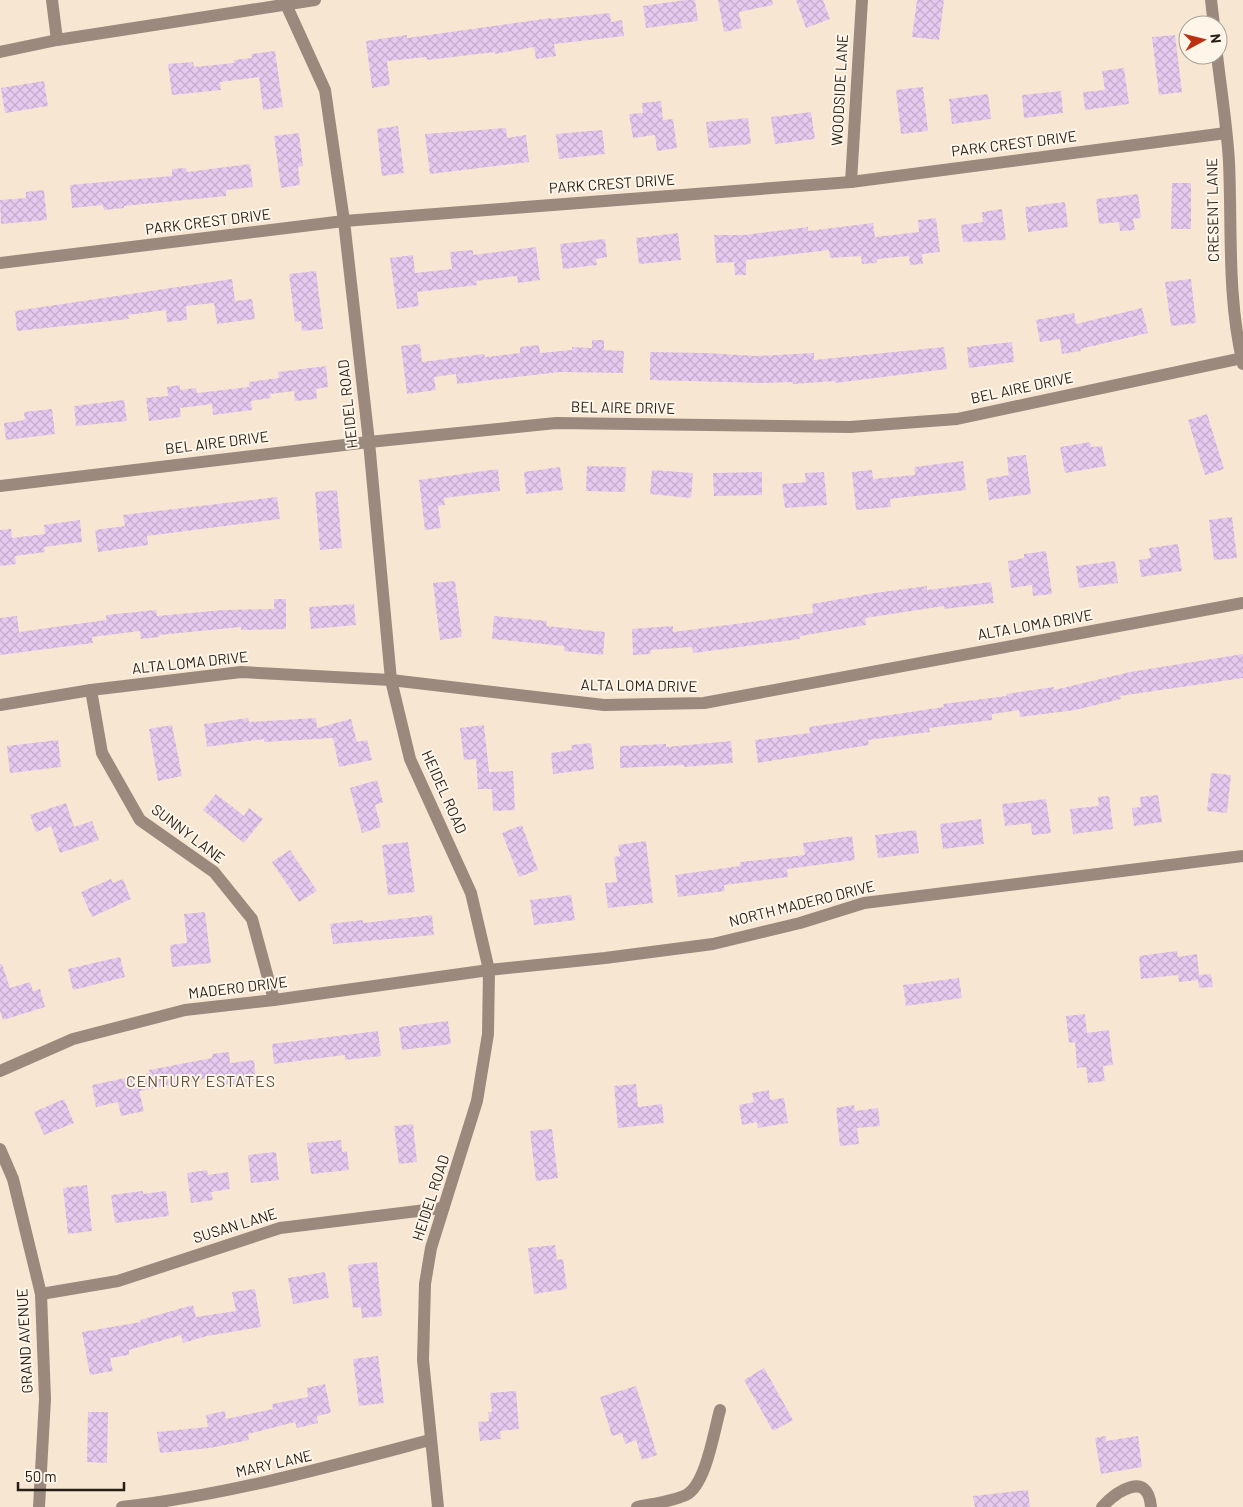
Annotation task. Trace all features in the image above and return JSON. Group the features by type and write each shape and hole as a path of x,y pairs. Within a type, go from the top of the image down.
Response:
{"street":[{"path":"52,0 56,40"},
{"path":"0,52 56,40 285,2 316,0"},
{"name":"WOODSIDE LANE","path":"851,182 862,0"},
{"path":"1211,0 1213,15"},
{"name":"HEIDEL ROAD","path":"285,2 324,90 344,221 369,442 392,680 410,759 470,893 489,970 488,1034 477,1101 442,1208 427,1267 422,1320 430,1440 438,1507"},
{"name":"CRESENT LANE","path":"1218,65 1226,133 1231,286 1234,323 1242,361"},
{"name":"PARK CREST DRIVE","path":"0,263 344,221 851,182 1226,133"},
{"name":"BEL AIRE DRIVE","path":"0,486 369,442 556,423 850,427 957,419 1242,361"},
{"name":"ALTA LOMA DRIVE","path":"0,705 91,690 241,672 392,680 604,705 704,703 1243,603"},
{"name":"SUNNY LANE","path":"91,690 102,753 140,820 214,872 252,919 274,1000"},
{"name":"NORTH MADERO DRIVE","path":"489,970 606,958 713,944 800,922 864,902 1243,856"},
{"name":"MADERO DRIVE","path":"0,1071 73,1039 185,1010 274,1000 489,970"},
{"name":"GRAND AVENUE","path":"0,1149 14,1179 41,1294 45,1399 39,1507"},
{"name":"SUSAN LANE","path":"41,1294 118,1281 280,1228 442,1208"},
{"path":"637,1507 687,1495 697,1484 703,1470 720,1410"},
{"name":"MARY LANE","path":"122,1507 167,1502 263,1484 430,1440"},
{"path":"1102,1507 1110,1498 1129,1486 1138,1486 1145,1491 1151,1507"}],"building":[{"path":"695,0 698,21 646,28 643,6"},
{"path":"718,0 772,0 773,5 739,12 742,28 724,32"},
{"path":"796,0 823,0 830,19 806,28"},
{"path":"917,0 944,0 939,40 912,37"},
{"path":"610,13 611,22 622,20 624,36 554,44 556,56 536,59 534,47 495,54 495,52 427,60 426,57 387,61 390,85 372,88 366,41 407,35 407,38 551,18"},
{"path":"1175,35 1182,92 1159,95 1152,37"},
{"path":"275,51 283,107 263,110 259,77 220,82 221,90 172,95 168,64 193,62 194,67 234,63 234,60 252,58 251,54"},
{"path":"1124,68 1129,104 1085,110 1083,92 1105,90 1102,71"},
{"path":"44,81 48,106 5,113 1,88"},
{"path":"923,87 928,131 901,134 896,90"},
{"path":"1061,91 1063,113 1024,118 1022,95"},
{"path":"988,94 991,119 952,124 949,99"},
{"path":"661,101 663,120 673,119 677,148 657,151 655,135 633,138 629,114 643,113 642,103"},
{"path":"811,112 815,139 775,144 771,117"},
{"path":"748,118 751,144 709,148 706,122"},
{"path":"398,126 404,173 382,176 377,129"},
{"path":"506,128 507,138 526,135 529,162 430,174 425,134"},
{"path":"602,130 605,154 559,159 556,134"},
{"path":"299,133 303,166 298,167 300,185 281,188 274,136"},
{"path":"250,164 253,187 226,190 226,196 124,206 124,208 104,210 103,205 72,208 70,185 172,176 172,169 186,168 187,172"},
{"path":"1172,183 1191,183 1191,229 1171,229"},
{"path":"44,190 47,220 1,224 0,200 26,198 26,192"},
{"path":"1138,194 1141,218 1133,219 1135,230 1120,231 1119,222 1099,224 1096,199"},
{"path":"1065,202 1068,227 1028,232 1025,207"},
{"path":"1002,209 1006,240 963,242 961,225 983,222 982,212"},
{"path":"936,218 940,252 922,254 923,264 910,265 909,256 877,259 877,263 862,264 861,256 830,258 829,250 746,260 746,275 735,275 734,262 716,263 714,235 744,235 808,227 808,231 873,223 875,237 919,232 918,220"},
{"path":"678,233 681,260 639,264 636,238"},
{"path":"605,239 607,257 596,259 597,265 563,269 560,244"},
{"path":"536,247 540,280 518,283 517,276 476,281 477,285 417,292 419,306 397,309 390,258 413,255 415,273 452,269 450,252 473,250 473,255"},
{"path":"316,271 323,329 302,331 301,321 295,322 289,274"},
{"path":"232,279 235,301 252,299 255,319 217,324 214,303 186,306 187,320 167,322 166,310 128,315 129,319 17,331 15,311"},
{"path":"1191,279 1196,323 1171,326 1165,282"},
{"path":"1142,308 1148,333 1080,349 1081,351 1062,354 1060,339 1040,342 1036,320 1074,313 1076,324"},
{"path":"592,340 604,340 604,350 624,351 623,373 560,372 457,384 456,374 434,377 436,390 407,394 401,346 420,344 422,362 484,354 485,357 520,353 520,347 539,345 540,353 572,350 572,347 592,348"},
{"path":"1012,342 1014,362 969,368 967,347"},
{"path":"944,347 947,369 835,383 835,381 793,384 793,382 650,380 650,352 756,356 814,353 814,360"},
{"path":"326,366 328,387 316,389 317,399 295,401 294,391 270,394 271,398 251,401 252,410 213,415 212,404 180,408 181,417 149,421 146,398 168,396 167,387 180,385 180,390 196,388 197,393 249,387 249,382 279,378 278,372"},
{"path":"124,400 127,421 76,426 74,406"},
{"path":"52,409 55,434 6,440 4,423 25,420 24,412"},
{"path":"1207,414 1224,469 1205,475 1188,420"},
{"path":"1090,442 1091,447 1102,446 1106,466 1065,473 1060,447"},
{"path":"1026,455 1031,494 989,500 986,479 1009,475 1007,457"},
{"path":"963,461 966,490 890,499 891,507 856,510 852,472 872,470 873,479 915,475 914,467"},
{"path":"587,466 626,467 625,492 586,491"},
{"path":"560,467 563,490 526,494 524,472"},
{"path":"498,469 500,491 444,498 445,505 438,506 441,528 425,530 419,480"},
{"path":"652,470 693,473 691,498 650,494"},
{"path":"762,472 762,495 714,496 713,473"},
{"path":"824,472 827,505 785,508 782,484 806,482 805,473"},
{"path":"337,490 342,548 320,550 315,492"},
{"path":"277,497 280,519 147,536 148,545 98,552 95,530 125,526 123,515"},
{"path":"1232,517 1237,558 1214,560 1209,520"},
{"path":"80,520 82,542 44,547 45,552 15,556 16,564 0,566 0,530 11,529 12,538 45,534 44,525"},
{"path":"1178,544 1182,571 1141,577 1139,560 1151,558 1149,548"},
{"path":"1046,551 1052,594 1033,596 1032,585 1011,588 1008,561 1024,558 1024,554"},
{"path":"1115,561 1118,583 1079,588 1076,566"},
{"path":"455,581 462,637 440,640 433,583"},
{"path":"991,582 994,603 944,609 944,606 865,618 866,625 800,636 800,639 693,653 692,647 650,650 651,654 633,655 632,629 673,626 673,632 751,622 813,613 812,604 875,593 927,586 927,590"},
{"path":"274,599 286,599 286,629 241,630 241,627 159,635 159,637 141,639 140,631 92,637 93,643 0,655 0,618 17,616 19,632 106,620 106,615 156,610 157,616 223,610 274,609"},
{"path":"354,604 356,625 311,629 309,607"},
{"path":"494,616 547,621 546,626 605,632 603,655 564,651 564,646 492,639"},
{"path":"1243,654 1243,678 1120,696 1121,699 1075,710 1020,717 1019,710 992,714 992,720 929,728 930,732 868,740 869,745 758,763 755,740 810,733 809,727 944,707 943,704 1007,696 1006,694 1054,687 1054,690 1130,672"},
{"path":"248,718 249,722 316,718 317,728 351,719 357,742 367,740 372,760 339,767 333,738 264,742 264,739 207,747 204,724"},
{"path":"172,725 182,776 158,781 149,729"},
{"path":"484,725 489,772 513,771 515,810 493,811 492,789 478,789 476,759 464,760 460,728"},
{"path":"58,740 61,767 10,773 7,746"},
{"path":"731,741 733,763 684,767 684,765 620,768 620,746 666,744 666,747"},
{"path":"591,743 594,769 553,774 551,753 572,750 571,745"},
{"path":"1211,773 1231,775 1227,813 1207,811"},
{"path":"377,780 383,802 375,805 381,827 362,833 350,788"},
{"path":"216,794 244,816 249,808 263,819 244,843 203,810"},
{"path":"1158,795 1162,822 1134,826 1132,808 1141,807 1140,797"},
{"path":"1109,796 1113,829 1073,834 1070,809 1099,806 1098,797"},
{"path":"1046,799 1051,833 1032,835 1031,823 1005,826 1002,804"},
{"path":"66,803 74,827 92,821 99,840 60,853 51,826 36,832 30,815"},
{"path":"981,819 984,844 943,849 940,824"},
{"path":"522,825 538,870 519,877 502,833"},
{"path":"916,830 919,853 878,858 875,835"},
{"path":"852,836 855,860 787,869 788,877 724,885 725,891 678,897 675,875 740,866 740,862 805,855 803,843"},
{"path":"646,841 653,903 608,908 605,883 617,882 614,857 620,856 618,845"},
{"path":"408,842 415,892 388,895 382,845"},
{"path":"290,850 317,891 299,902 272,862"},
{"path":"111,879 113,883 123,879 131,899 92,917 81,892"},
{"path":"571,895 575,920 534,925 530,900"},
{"path":"205,912 211,963 172,967 170,945 187,943 184,914"},
{"path":"432,915 434,935 333,944 330,924 363,920 363,923"},
{"path":"1177,951 1178,957 1197,954 1199,975 1211,974 1213,987 1199,988 1198,980 1179,982 1178,975 1141,979 1139,956"},
{"path":"120,957 125,977 73,990 68,969"},
{"path":"0,964 2,964 10,988 30,982 33,991 40,989 45,1007 3,1020 0,1011"},
{"path":"959,978 962,998 906,1006 903,985"},
{"path":"1085,1014 1087,1033 1109,1030 1113,1065 1103,1066 1105,1081 1088,1083 1086,1067 1077,1068 1075,1042 1069,1043 1066,1016"},
{"path":"448,1021 451,1044 402,1050 399,1027"},
{"path":"378,1031 381,1056 345,1060 345,1055 274,1064 272,1044"},
{"path":"229,1052 230,1063 254,1060 256,1081 216,1086 215,1077 139,1091 144,1111 121,1116 118,1102 96,1107 92,1085 150,1073 149,1070 212,1058 212,1054"},
{"path":"636,1084 638,1107 662,1104 664,1123 618,1128 614,1086"},
{"path":"769,1090 770,1100 784,1098 788,1123 758,1128 757,1122 742,1125 739,1105 754,1102 752,1093"},
{"path":"64,1099 74,1123 44,1135 34,1112"},
{"path":"854,1105 855,1111 878,1108 880,1126 857,1128 859,1144 840,1146 836,1108"},
{"path":"413,1124 417,1162 399,1164 394,1126"},
{"path":"552,1129 558,1178 536,1181 530,1131"},
{"path":"341,1140 342,1152 347,1151 349,1170 311,1174 307,1143"},
{"path":"276,1152 279,1180 251,1183 248,1155"},
{"path":"207,1170 208,1175 228,1172 230,1189 211,1192 213,1200 191,1203 187,1173"},
{"path":"87,1185 92,1231 68,1234 63,1188"},
{"path":"143,1191 143,1194 166,1191 169,1216 115,1223 111,1195"},
{"path":"555,1245 557,1260 563,1259 567,1289 534,1294 528,1248"},
{"path":"377,1262 382,1316 362,1318 361,1307 353,1308 348,1265"},
{"path":"325,1272 329,1298 293,1304 288,1278"},
{"path":"255,1289 261,1327 207,1336 183,1343 181,1335 129,1350 129,1355 110,1358 113,1371 90,1375 82,1332 141,1322 140,1320 193,1305 196,1317 236,1311 232,1292"},
{"path":"378,1356 384,1403 359,1406 353,1359"},
{"path":"764,1368 793,1420 773,1431 744,1380"},
{"path":"325,1384 331,1413 317,1416 318,1423 297,1428 295,1422 248,1434 249,1440 210,1448 160,1453 157,1432 208,1427 206,1415 225,1411 226,1419 273,1409 272,1404 308,1397 307,1388"},
{"path":"636,1386 657,1455 642,1460 636,1440 625,1444 622,1433 612,1436 600,1397"},
{"path":"516,1391 519,1429 500,1431 501,1439 480,1441 478,1422 489,1421 488,1412 492,1412 490,1393"},
{"path":"88,1412 108,1412 107,1463 87,1462"},
{"path":"1106,1436 1106,1441 1138,1436 1142,1467 1101,1474 1095,1438"},
{"path":"1028,1490 1030,1507 975,1507 973,1496"}],"district":[{"name":"CENTURY ESTATES","path":"201,1081"}]}
